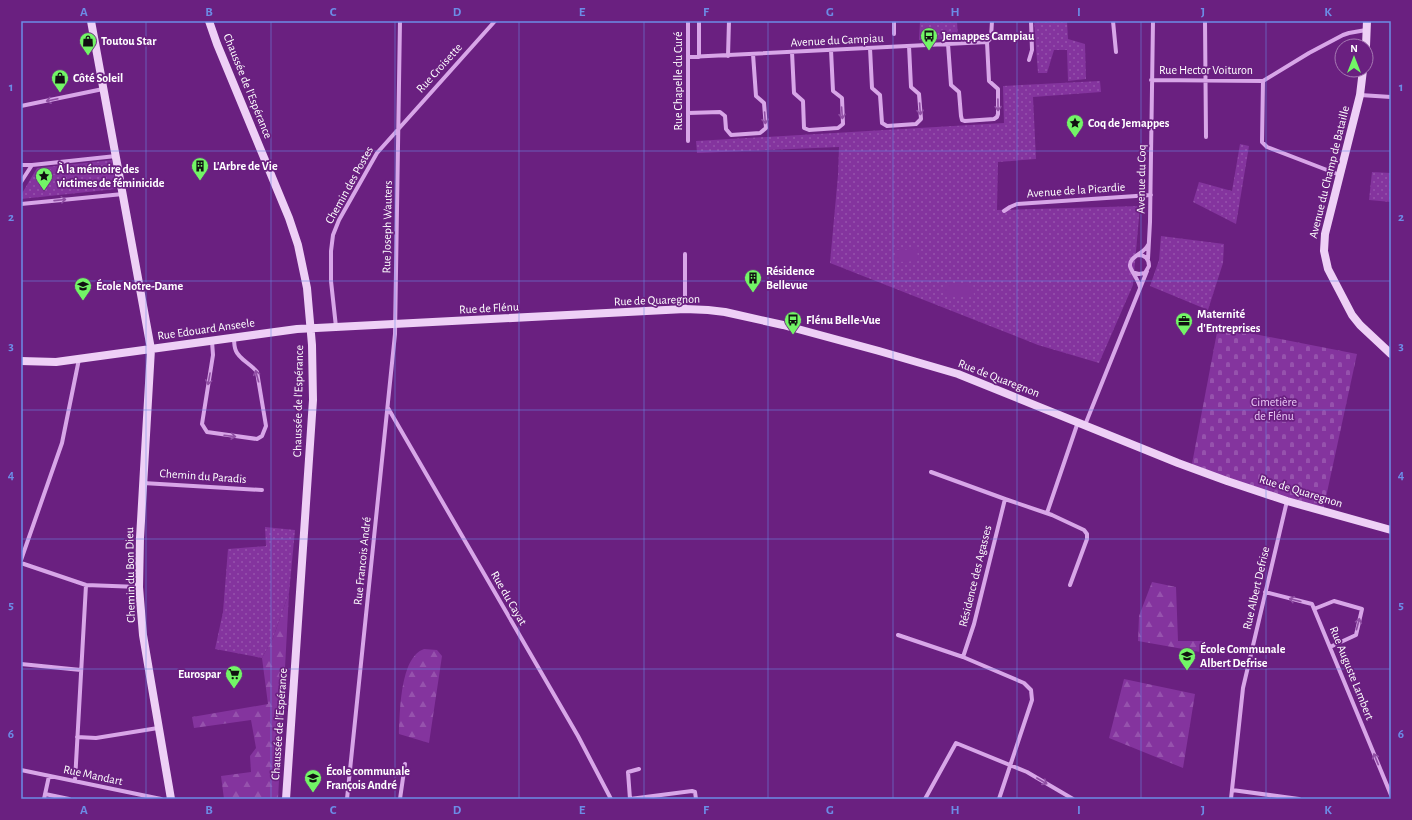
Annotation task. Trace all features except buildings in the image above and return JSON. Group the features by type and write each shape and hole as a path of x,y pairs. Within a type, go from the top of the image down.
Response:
{"street":[{"name":"Chemin du Bon Dieu","path":"91,21 151,349 140,538 139,587 143,635 171,799"},
{"name":"Chaussée de l'Espérance","path":"209,21 217,44 289,218 298,245 310,315 313,400 286,799"},
{"name":"Rue Joseph Wauters","path":"396,325 400,21"},
{"name":"Rue Croisette","path":"398,129 495,21"},
{"name":"Rue Chapelle du Curé","path":"688,21 688,141"},
{"path":"699,21 699,57"},
{"path":"728,56 729,21"},
{"path":"894,21 894,34"},
{"path":"948,44 951,85 959,92 962,120 994,119 998,114 998,89 989,82 987,42 991,38 992,21"},
{"path":"1029,60 1032,50 1031,21"},
{"path":"1113,21 1116,52"},
{"name":"Avenue du Coq","path":"1148,259 1151,195 1152,21"},
{"path":"1205,21 1206,137"},
{"path":"1366,38 1367,21"},
{"name":"Rue Hector Voituron","path":"1152,80 1263,81 1309,53 1343,35 1367,30"},
{"name":"Avenue du Campiau","path":"688,57 987,42"},
{"path":"870,48 872,88 880,95 882,122 887,126 916,124 921,119 919,94 911,87 909,46"},
{"path":"792,52 794,94 803,101 804,128 810,130 838,128 843,124 842,98 833,91 831,50"},
{"path":"688,113 720,112 725,116 726,128 732,135 760,133 766,128 764,103 756,96 754,54"},
{"name":"Avenue du Champ de Bataille","path":"1362,78 1360,95 1325,234 1324,252 1328,269 1352,315 1391,354"},
{"path":"1263,81 1262,142 1267,147 1340,175"},
{"path":"21,106 104,90"},
{"path":"1360,95 1391,97"},
{"name":"Chemin des Postes","path":"333,327 330,281 333,235 369,164 384,143 398,129"},
{"path":"21,166 116,156"},
{"path":"21,182 32,165"},
{"path":"21,204 123,194"},
{"name":"Avenue de la Picardie","path":"1004,211 1017,204 1151,195"},
{"path":"1140,287 1130,264 1132,259 1146,250 1150,241"},
{"path":"685,254 685,309"},
{"path":"1047,513 1082,424 1150,266 1148,259 1143,255 1137,255"},
{"path":"1134,272 1142,274 1147,271"},
{"name":"Rue de Quaregnon","path":"584,315 685,309 708,310 747,317 806,331 958,374 1191,469 1287,500 1391,530"},
{"name":"Rue de Flénu","path":"396,325 584,315"},
{"name":"Rue Edouard Anseele","path":"21,361 56,362 297,329 396,325"},
{"name":"Rue Francois André","path":"347,799 396,325"},
{"path":"212,340 213,355 202,424 206,432 257,439 262,436 266,426 257,372 236,352 234,337"},
{"path":"21,560 62,443 79,359"},
{"name":"Rue du Cayat","path":"388,408 578,736 611,799"},
{"path":"931,472 1047,513 1084,530 1087,540 1070,585"},
{"name":"Chemin du Paradis","path":"143,483 262,490"},
{"name":"Résidence des Agasses","path":"962,657 974,624 1005,498"},
{"name":"Rue Albert Defrise","path":"1231,799 1243,688 1287,500"},
{"path":"21,563 86,585 139,587"},
{"path":"75,781 86,585"},
{"path":"1265,592 1312,604 1314,609 1334,601 1362,609 1356,635 1330,647"},
{"name":"Rue Auguste Lambert","path":"1314,609 1391,795"},
{"path":"898,635 962,657 1024,683 1031,690 1032,700 999,799"},
{"path":"21,664 81,670"},
{"path":"77,738 96,738 158,728"},
{"path":"925,799 956,743 1026,772 1073,799"},
{"path":"400,799 405,764"},
{"path":"639,769 628,772 630,799 692,791 695,792 696,799"},
{"name":"Rue Mandart","path":"21,770 161,799"},
{"path":"44,799 49,776"},
{"path":"1232,790 1299,799"},
{"path":"45,794 69,799"}],"green space":[{"path":"920,21 957,21 958,39 919,40"},
{"path":"1034,21 1067,21 1068,39 1085,44 1086,79 1068,81 1067,50 1054,50 1047,73 1038,73"},
{"path":"1100,81 1101,92 1033,97 1036,159 998,162 997,210 1140,206 1133,285 1099,363 1038,345 830,263 839,147 697,153 696,141 1004,123 1003,86"},
{"path":"1240,144 1249,146 1236,224 1193,202 1199,182 1232,191"},
{"path":"112,160 116,189 21,199 21,195 37,168"},
{"path":"76,168 76,172 53,174 52,170"},
{"path":"1372,172 1391,173 1391,202 1369,200"},
{"path":"1161,236 1224,244 1223,263 1208,310 1150,286 1159,260"},
{"path":"917,249 918,261 897,262 897,250"},
{"path":"973,283 974,297 943,297 943,284"},
{"name":"Cimetière de Flénu","path":"1218,327 1357,354 1323,511 1191,469"},
{"path":"265,527 295,530 289,593 273,638 262,658 215,649 223,612 228,549 266,546"},
{"path":"1152,582 1176,587 1178,641 1203,641 1200,652 1138,641 1139,616"},
{"path":"289,593 278,799 224,799 221,776 251,772 250,756 256,748 251,720 194,728 192,717 268,704 262,658 273,638"},
{"path":"424,649 437,650 442,656 429,743 399,734 401,700 406,674 410,663 416,654"},
{"path":"1124,679 1195,694 1183,768 1109,738"}],"place":[{"name":"Jemappes Campiau","path":"929,51"},
{"name":"Toutou Star","path":"88,56"},
{"name":"Côté Soleil","path":"60,93"},
{"name":"Coq de Jemappes","path":"1075,138"},
{"name":"L'Arbre de Vie","path":"200,181"},
{"name":"À la mémoire des victimes de féminicide","path":"44,191"},
{"name":"Résidence Bellevue","path":"753,293"},
{"name":"École Notre-Dame","path":"83,301"},
{"name":"Flénu Belle-Vue","path":"793,335"},
{"name":"Maternité d'Entreprises","path":"1184,336"},
{"name":"École Communale Albert Defrise","path":"1187,671"},
{"name":"Eurospar","path":"234,689"},
{"name":"École communale François André","path":"313,793"}]}
